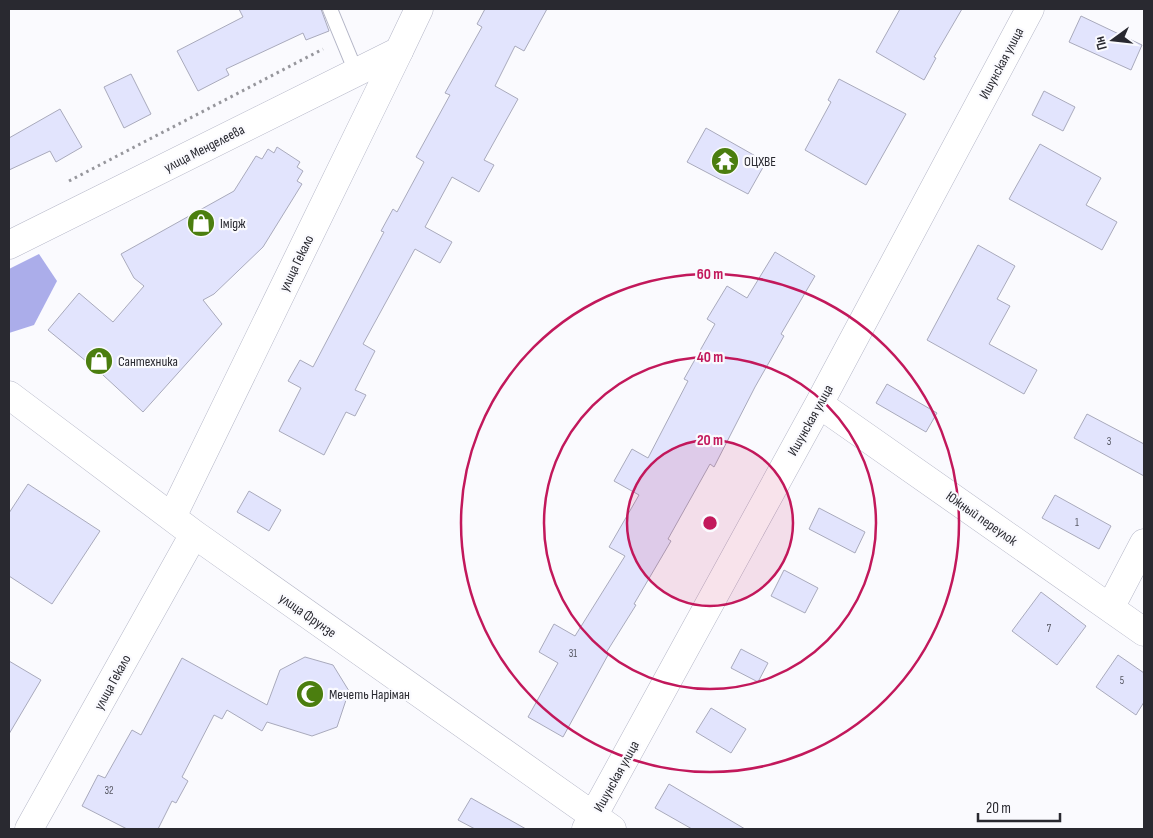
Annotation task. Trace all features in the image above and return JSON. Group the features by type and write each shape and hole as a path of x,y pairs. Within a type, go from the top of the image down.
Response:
{"street":[{"name":"улица Гекало","path":"172,517 419,9"},
{"name":"Ишунская улица","path":"597,825 1030,9"},
{"name":"улица Менделеева","path":"9,245 399,51"},
{"name":"улица Фрунзе","path":"9,395 194,534 597,825"},
{"name":"Южный переулок","path":"819,404 1144,632"},
{"name":"улица Гекало","path":"29,829 194,534"},
{"path":"1110,608 1144,543"}],"lane":[{"path":"330,9 356,72"}],"path":[{"path":"62,185 328,47 339,31"}],"shaded area":[{"path":"39,254 57,281 34,325 9,333 9,269"}],"building":[{"path":"239,9 321,9 329,31 306,40 303,33 226,69 229,75 198,91 177,51 243,17"},
{"path":"485,9 547,9 524,51 515,46 495,86 518,99 484,160 494,165 479,192 452,177 425,227 452,242 440,263 415,249 363,344 375,351 355,390 366,395 355,416 346,412 324,455 279,431 301,388 288,381 300,360 313,367 384,232 381,231 393,209 397,212 424,162 416,157 450,95 445,93 482,27 477,24"},
{"path":"900,9 962,9 934,57 936,58 924,80 876,52"},
{"path":"1081,16 1142,45 1131,70 1069,42"},
{"path":"131,74 151,114 124,128 104,87"},
{"path":"839,79 906,114 866,185 805,150 831,102 828,100"},
{"path":"1044,91 1075,107 1063,131 1032,115"},
{"path":"60,109 82,147 56,162 50,151 9,170 9,138"},
{"path":"706,128 766,162 748,194 687,162"},
{"path":"1040,144 1101,178 1086,205 1117,222 1102,250 1009,199"},
{"path":"277,147 300,162 297,167 303,171 297,181 302,184 263,247 214,294 203,300 222,324 143,412 103,375 48,330 79,293 113,322 144,286 134,278 121,254 234,191 256,156 262,159 268,149 274,153"},
{"path":"978,245 1015,266 997,299 1010,306 989,344 1037,370 1024,394 927,340"},
{"path":"775,252 815,276 781,334 784,336 755,387 714,467 710,464 668,539 671,541 634,604 636,605 606,653 608,655 563,737 528,717 558,663 539,652 554,624 575,636 625,556 609,547 639,495 614,481 632,449 648,458 688,381 684,379 715,324 707,319 727,286 747,298"},
{"path":"887,384 937,413 926,432 876,403"},
{"path":"1087,414 1144,444 1144,476 1074,438"},
{"path":"28,484 100,531 52,604 9,576 9,513"},
{"path":"249,491 281,510 269,531 237,512"},
{"path":"1055,495 1111,526 1099,549 1042,518"},
{"path":"819,508 865,532 855,553 809,529"},
{"path":"784,570 818,588 805,613 771,596"},
{"path":"1041,592 1086,626 1057,665 1012,631"},
{"path":"741,649 768,663 758,682 731,668"},
{"path":"1118,655 1144,673 1144,702 1136,715 1096,687"},
{"path":"305,657 333,665 349,691 337,727 312,736 267,722 262,731 227,710 222,719 214,715 182,777 188,781 176,803 172,801 158,829 127,829 82,806 98,775 105,778 132,730 141,735 182,658 267,705 280,670"},
{"path":"9,661 41,680 9,734"},
{"path":"711,708 746,729 731,753 696,732"},
{"path":"669,784 745,829 692,829 655,808"},
{"path":"471,798 526,829 475,829 458,820"}],"place":[{"name":"ОЦХВЕ","path":"725,161"},
{"name":"Імідж","path":"201,223"},
{"name":"Сантехника","path":"99,361"},
{"name":"Мечеть Наріман","path":"310,694"}]}
